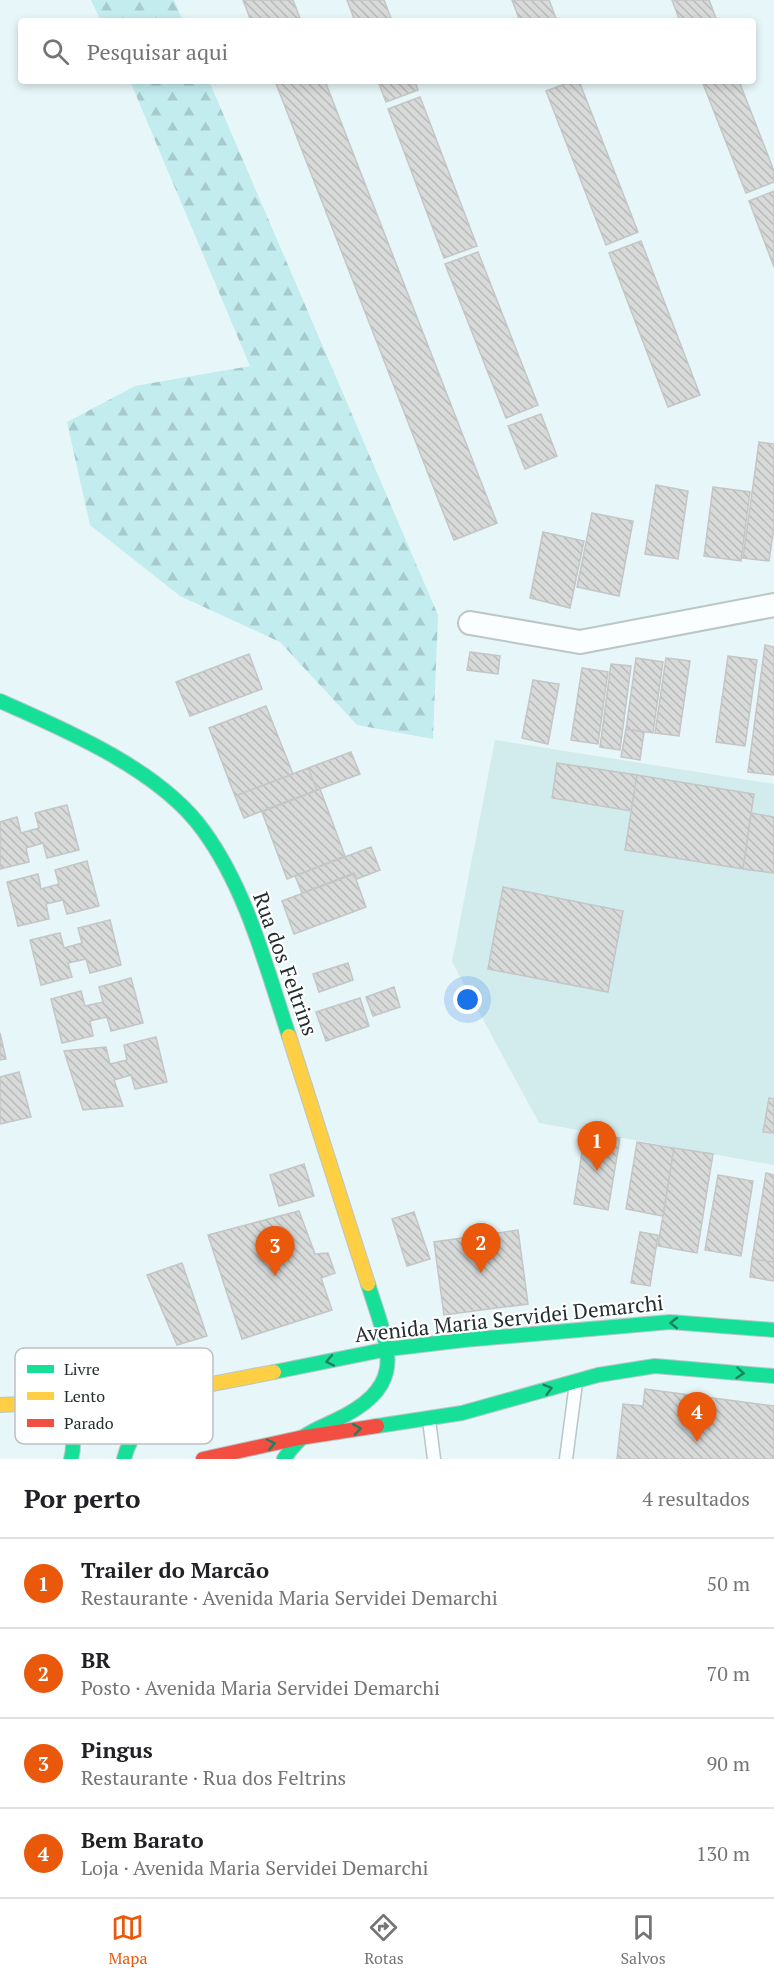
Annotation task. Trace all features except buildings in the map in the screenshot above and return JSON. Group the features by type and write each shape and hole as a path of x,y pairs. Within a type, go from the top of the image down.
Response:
{"main road":[{"name":"Rua dos Feltrins","path":"0,701 97,748 154,783 185,808 214,845 250,920 333,1166 388,1349"},
{"name":"Avenida Maria Servidei Demarchi","path":"213,1384 388,1349 464,1340 670,1322 774,1330"},
{"path":"284,1459 299,1438 361,1406 378,1391 385,1379 388,1349"},
{"path":"202,1459 299,1438 462,1413 598,1375 655,1366 774,1376"},
{"name":"Avenida Maria Servidei Demarchi","path":"0,1405 15,1404"},
{"path":"71,1459 74,1444"},
{"path":"124,1459 129,1444"}],"street":[{"path":"470,623 580,642 774,605"}],"lane":[{"path":"566,1459 576,1381"},
{"path":"429,1419 434,1459"}],"shaded area":[{"path":"495,740 774,784 774,1165 539,1123 452,962"}],"green space":[{"path":"91,0 174,0 182,18 100,18"},
{"path":"131,84 210,84 438,615 433,739 357,725 280,642 180,596 90,525 67,422 135,386 250,366"}],"traffic: fast":[{"path":"0,701 54,725 110,754 137,770 185,808 203,830 232,878 254,930 289,1036"},
{"path":"284,1459 305,1435 358,1408 374,1394 384,1379 387,1347 368,1284"},
{"path":"274,1372 388,1349 670,1322 774,1330"},
{"path":"377,1426 462,1413 598,1375 655,1366 774,1376"},
{"path":"71,1459 73,1444"},
{"path":"124,1459 129,1444"}],"traffic: slow":[{"path":"289,1036 368,1284"},
{"path":"213,1384 274,1372"},
{"path":"0,1405 15,1404"}],"traffic: jam":[{"path":"203,1459 299,1438 377,1426"}],"place":[{"name":"Trailer do Marcão","path":"597,1171"},
{"name":"BR","path":"481,1273"},
{"name":"Pingus","path":"275,1276"},
{"name":"Bem Barato","path":"697,1442"}]}
